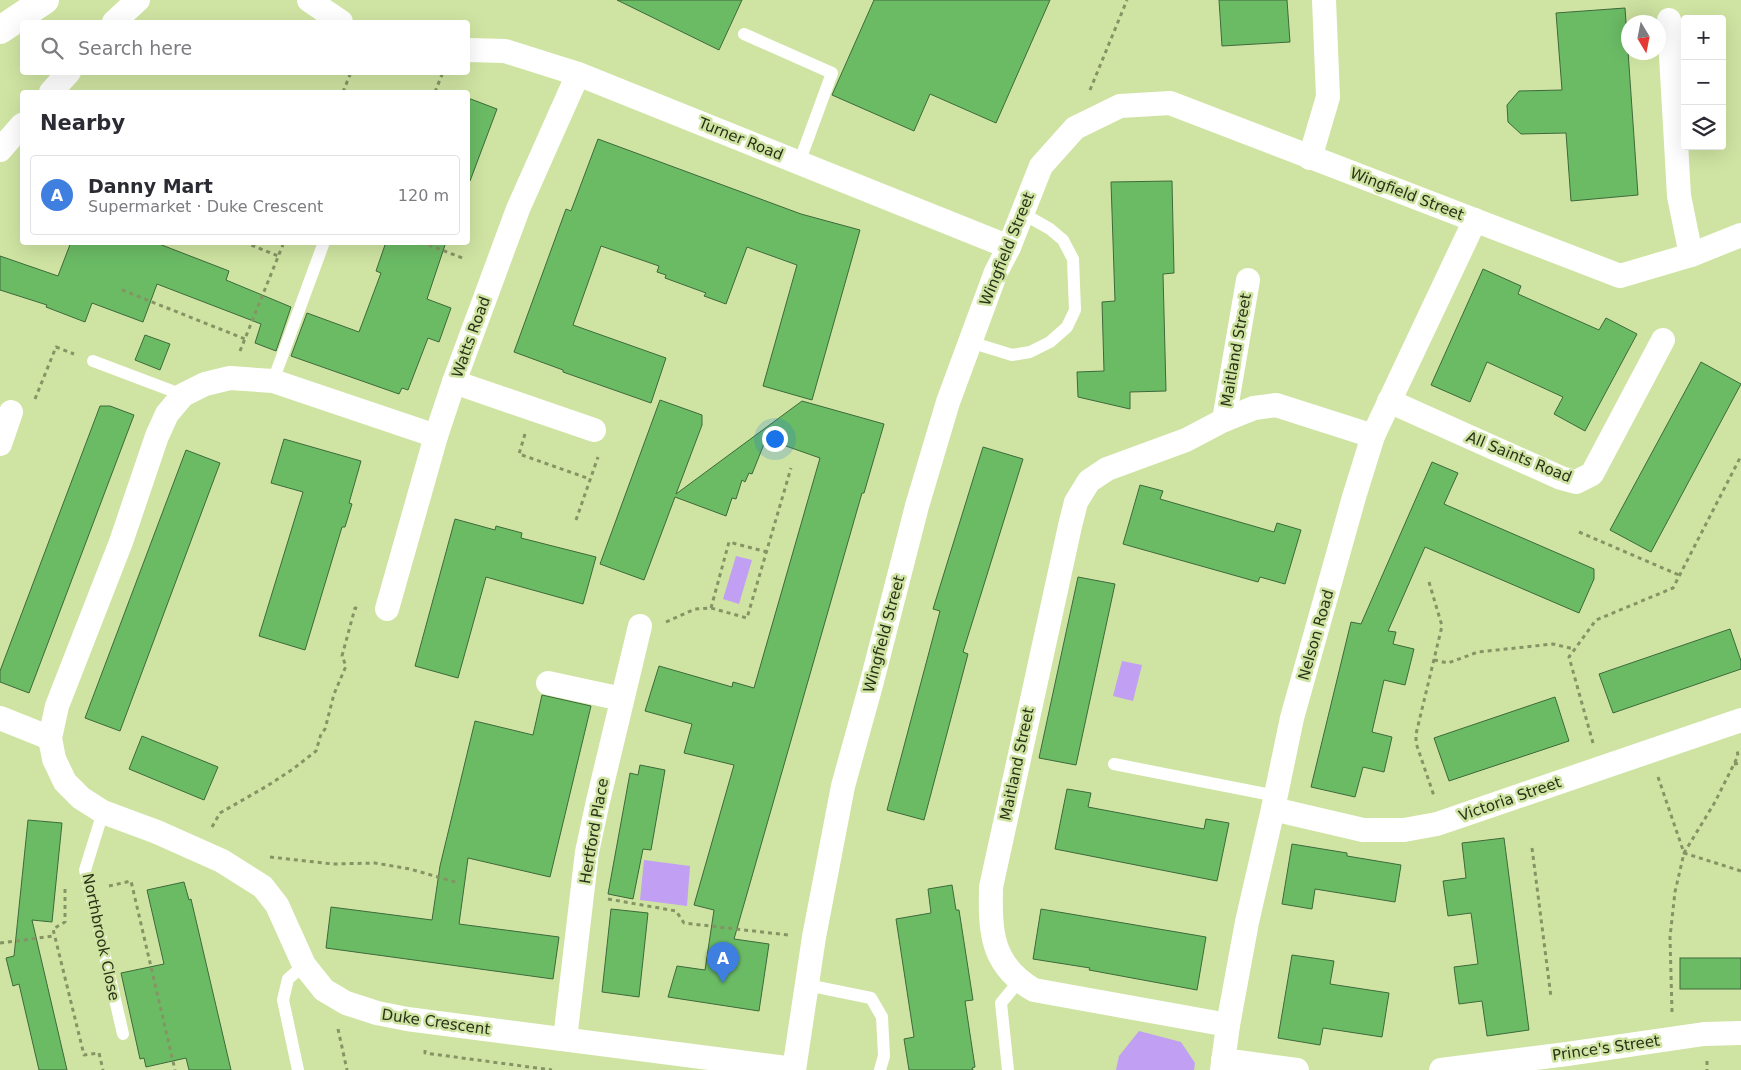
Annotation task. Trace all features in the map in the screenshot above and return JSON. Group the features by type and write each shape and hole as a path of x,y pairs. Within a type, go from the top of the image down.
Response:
{"main road":[{"path":"0,30 45,0"}],"street":[{"path":"116,20 138,0"},
{"path":"309,0 338,20"},
{"path":"1310,158 1328,97 1324,0"},
{"path":"1669,20 1679,196 1691,255"},
{"name":"Turner Road","path":"470,50 505,51 578,74 1009,247"},
{"name":"Watts Road","path":"386,608 436,436 454,382 518,209 578,74"},
{"path":"53,90 66,75"},
{"name":"Wingfield Street","path":"794,1070 814,937 843,786 871,686 917,506 948,402 996,272 1009,247 1041,166 1075,128 1120,106 1170,103 1620,276 1691,255 1741,235"},
{"path":"0,150 20,127"},
{"name":"Nelson Road","path":"1222,1065 1247,922 1275,803 1292,718 1373,436 1475,220"},
{"name":"Maitland Street","path":"1224,420 1248,280"},
{"name":"All Saints Road","path":"1389,401 1561,478 1576,482 1592,474 1662,340"},
{"path":"0,718 50,738 57,706 121,542 158,436 167,414 183,395 205,384 230,378 273,381 436,436"},
{"path":"454,382 594,430"},
{"name":"Maitland Street","path":"1228,1025 1034,990 1019,981 1005,965 994,944 990,918 991,887 1010,793 1076,502 1089,481 1107,469 1186,440 1224,420 1254,408 1276,405 1373,436"},
{"path":"0,444 21,409"},
{"name":"Hertford Place","path":"565,1039 587,852 622,699 649,626"},
{"path":"548,683 622,699"},
{"name":"Victoria Street","path":"1275,803 1364,830 1404,830 1437,824 1741,720"},
{"name":"Duke Crescent","path":"50,738 54,759 65,782 81,798 103,812 157,832 222,861 263,887 277,905 304,965 324,990 346,1003 377,1013 407,1019 794,1070"},
{"name":"Prince's Street","path":"1441,1070 1704,1034 1741,1033"},
{"path":"1222,1065 1297,1070"}],"lane":[{"path":"744,34 832,73 799,163"},
{"path":"970,342 1012,355 1030,352 1050,342 1067,327 1076,310 1073,259 1063,240 1050,228 1022,214"},
{"path":"273,381 323,245"},
{"path":"93,361 183,395"},
{"path":"1114,764 1275,803"},
{"name":"Northbrook Close","path":"103,812 85,870 123,1034"},
{"path":"298,1070 283,1000 288,979 304,965"},
{"path":"1008,1070 1001,1003 1019,981"},
{"path":"807,985 870,998 882,1017 884,1056 880,1070"}],"path":[{"path":"1075,128 1127,0"},
{"path":"344,90 350,75"},
{"path":"436,90 441,75"},
{"path":"251,245 278,256"},
{"path":"230,378 283,245"},
{"path":"429,245 465,259"},
{"path":"122,290 246,339"},
{"path":"21,409 56,347 93,361"},
{"path":"524,428 525,434 518,454 590,479"},
{"path":"1594,748 1568,656 1596,620 1673,588 1741,456"},
{"path":"649,626 695,609 711,608 747,618 791,468"},
{"path":"1579,532 1679,575"},
{"path":"711,608 729,542 766,552"},
{"path":"1429,582 1442,626 1416,734 1416,743 1436,801"},
{"path":"209,832 220,812 267,786 316,751 321,734 325,729 334,694 346,666 342,656 355,608 360,609"},
{"path":"1434,660 1448,663 1478,652 1553,644 1574,650"},
{"path":"1672,1017 1670,937 1684,853 1715,802 1738,756 1737,745"},
{"path":"1734,764 1741,764"},
{"path":"1658,774 1684,853"},
{"path":"1532,848 1551,997"},
{"path":"1684,853 1741,871"},
{"path":"264,864 270,857 332,864 375,863 410,869 458,883"},
{"path":"104,887 131,881 175,1070"},
{"path":"65,883 64,922 53,929 54,936 84,1055 99,1053 103,1070"},
{"path":"602,898 676,911 684,923 796,936"},
{"path":"0,943 54,936"},
{"path":"337,1022 347,1070"}],"shaded area":[{"path":"736,556 752,560 739,604 723,599"},
{"path":"1122,661 1142,665 1133,701 1113,696"},
{"path":"644,860 690,866 687,906 640,900"},
{"path":"1139,1031 1181,1042 1195,1063 1194,1070 1116,1070 1119,1056"}],"building":[{"path":"617,0 742,0 719,50"},
{"path":"874,0 1050,0 996,123 930,94 914,131 832,95"},
{"path":"1219,0 1287,0 1290,42 1222,46"},
{"path":"1625,8 1625,15 1621,15 1621,60 1629,60 1638,195 1571,201 1566,133 1521,134 1508,122 1507,105 1519,91 1562,90 1556,13"},
{"path":"470,99 497,109 470,181"},
{"path":"598,139 801,214 860,230 812,400 763,386 797,265 747,247 726,304 704,296 706,293 665,278 666,275 657,272 659,266 601,246 573,325 666,358 651,403 563,372 563,370 514,352 566,209 571,211"},
{"path":"1172,181 1174,273 1163,274 1166,391 1130,392 1130,409 1078,397 1077,372 1104,371 1102,302 1115,301 1111,182"},
{"path":"70,245 162,245 229,271 226,280 291,307 276,351 255,343 261,324 157,284 143,322 92,303 85,322 46,307 47,305 0,290 0,256 58,276"},
{"path":"385,245 445,245 427,299 451,308 439,342 428,338 408,390 402,388 399,394 291,356 307,313 359,332 381,273 376,271"},
{"path":"1483,269 1521,286 1518,294 1599,330 1606,318 1637,334 1585,431 1554,414 1563,397 1487,362 1470,402 1431,385"},
{"path":"145,335 170,344 160,370 135,360"},
{"path":"1701,362 1741,384 1651,552 1610,530"},
{"path":"660,400 702,415 702,425 676,494 802,401 884,424 864,493 862,493 734,939 769,944 759,1011 668,997 677,966 705,970 714,910 694,905 734,765 684,753 692,724 645,711 659,666 732,687 733,682 754,688 820,458 766,439 752,474 749,473 745,482 742,480 736,499 732,498 726,516 675,497 644,580 600,564"},
{"path":"100,406 110,406 134,415 29,693 0,682 0,671"},
{"path":"284,439 361,461 349,503 352,504 345,527 342,527 305,650 259,636 303,492 271,483"},
{"path":"983,447 1023,459 963,652 968,654 924,820 887,810 940,611 933,609"},
{"path":"186,450 220,463 120,731 85,718"},
{"path":"1432,462 1458,473 1444,504 1594,569 1594,579 1579,613 1425,547 1388,631 1396,632 1393,644 1414,649 1405,685 1384,680 1372,732 1392,737 1384,772 1363,767 1355,797 1311,787 1351,622 1361,624"},
{"path":"1140,485 1163,491 1160,499 1274,532 1277,523 1301,530 1285,584 1260,577 1258,582 1123,544"},
{"path":"455,519 495,530 496,526 522,533 521,538 596,557 583,604 486,577 458,678 415,666"},
{"path":"1078,577 1115,584 1076,765 1039,758"},
{"path":"1730,629 1741,661 1741,669 1613,713 1599,674"},
{"path":"542,695 591,706 550,877 468,858 459,924 559,937 553,979 326,948 331,907 432,920 440,866 475,721 533,735"},
{"path":"1555,697 1569,741 1449,781 1434,738"},
{"path":"142,736 218,767 204,800 129,769"},
{"path":"640,765 665,770 651,850 643,849 633,899 608,894 630,773 638,775"},
{"path":"1067,789 1091,793 1088,807 1204,829 1206,819 1229,823 1217,881 1055,849"},
{"path":"28,820 62,823 52,922 32,920 67,1070 39,1070 19,984 13,986 6,958 14,956"},
{"path":"1504,838 1529,1030 1487,1036 1482,1001 1459,1004 1454,967 1478,964 1471,913 1448,916 1443,881 1466,878 1462,843"},
{"path":"1292,844 1347,853 1347,856 1401,865 1395,902 1315,889 1312,909 1282,904"},
{"path":"184,882 189,900 191,899 231,1070 189,1070 186,1058 146,1067 144,1058 140,1059 121,973 164,964 147,890"},
{"path":"952,885 956,910 959,910 973,1000 965,1001 975,1067 972,1068 973,1070 909,1070 904,1039 914,1037 896,919 931,913 928,889"},
{"path":"611,909 648,913 639,997 602,992"},
{"path":"1041,909 1206,937 1197,990 1089,970 1090,968 1033,959"},
{"path":"1292,955 1334,961 1330,984 1389,993 1382,1037 1323,1028 1320,1045 1278,1038"},
{"path":"1680,958 1741,958 1741,989 1680,989"}],"place":[{"name":"Danny Mart","path":"723,983"}]}
